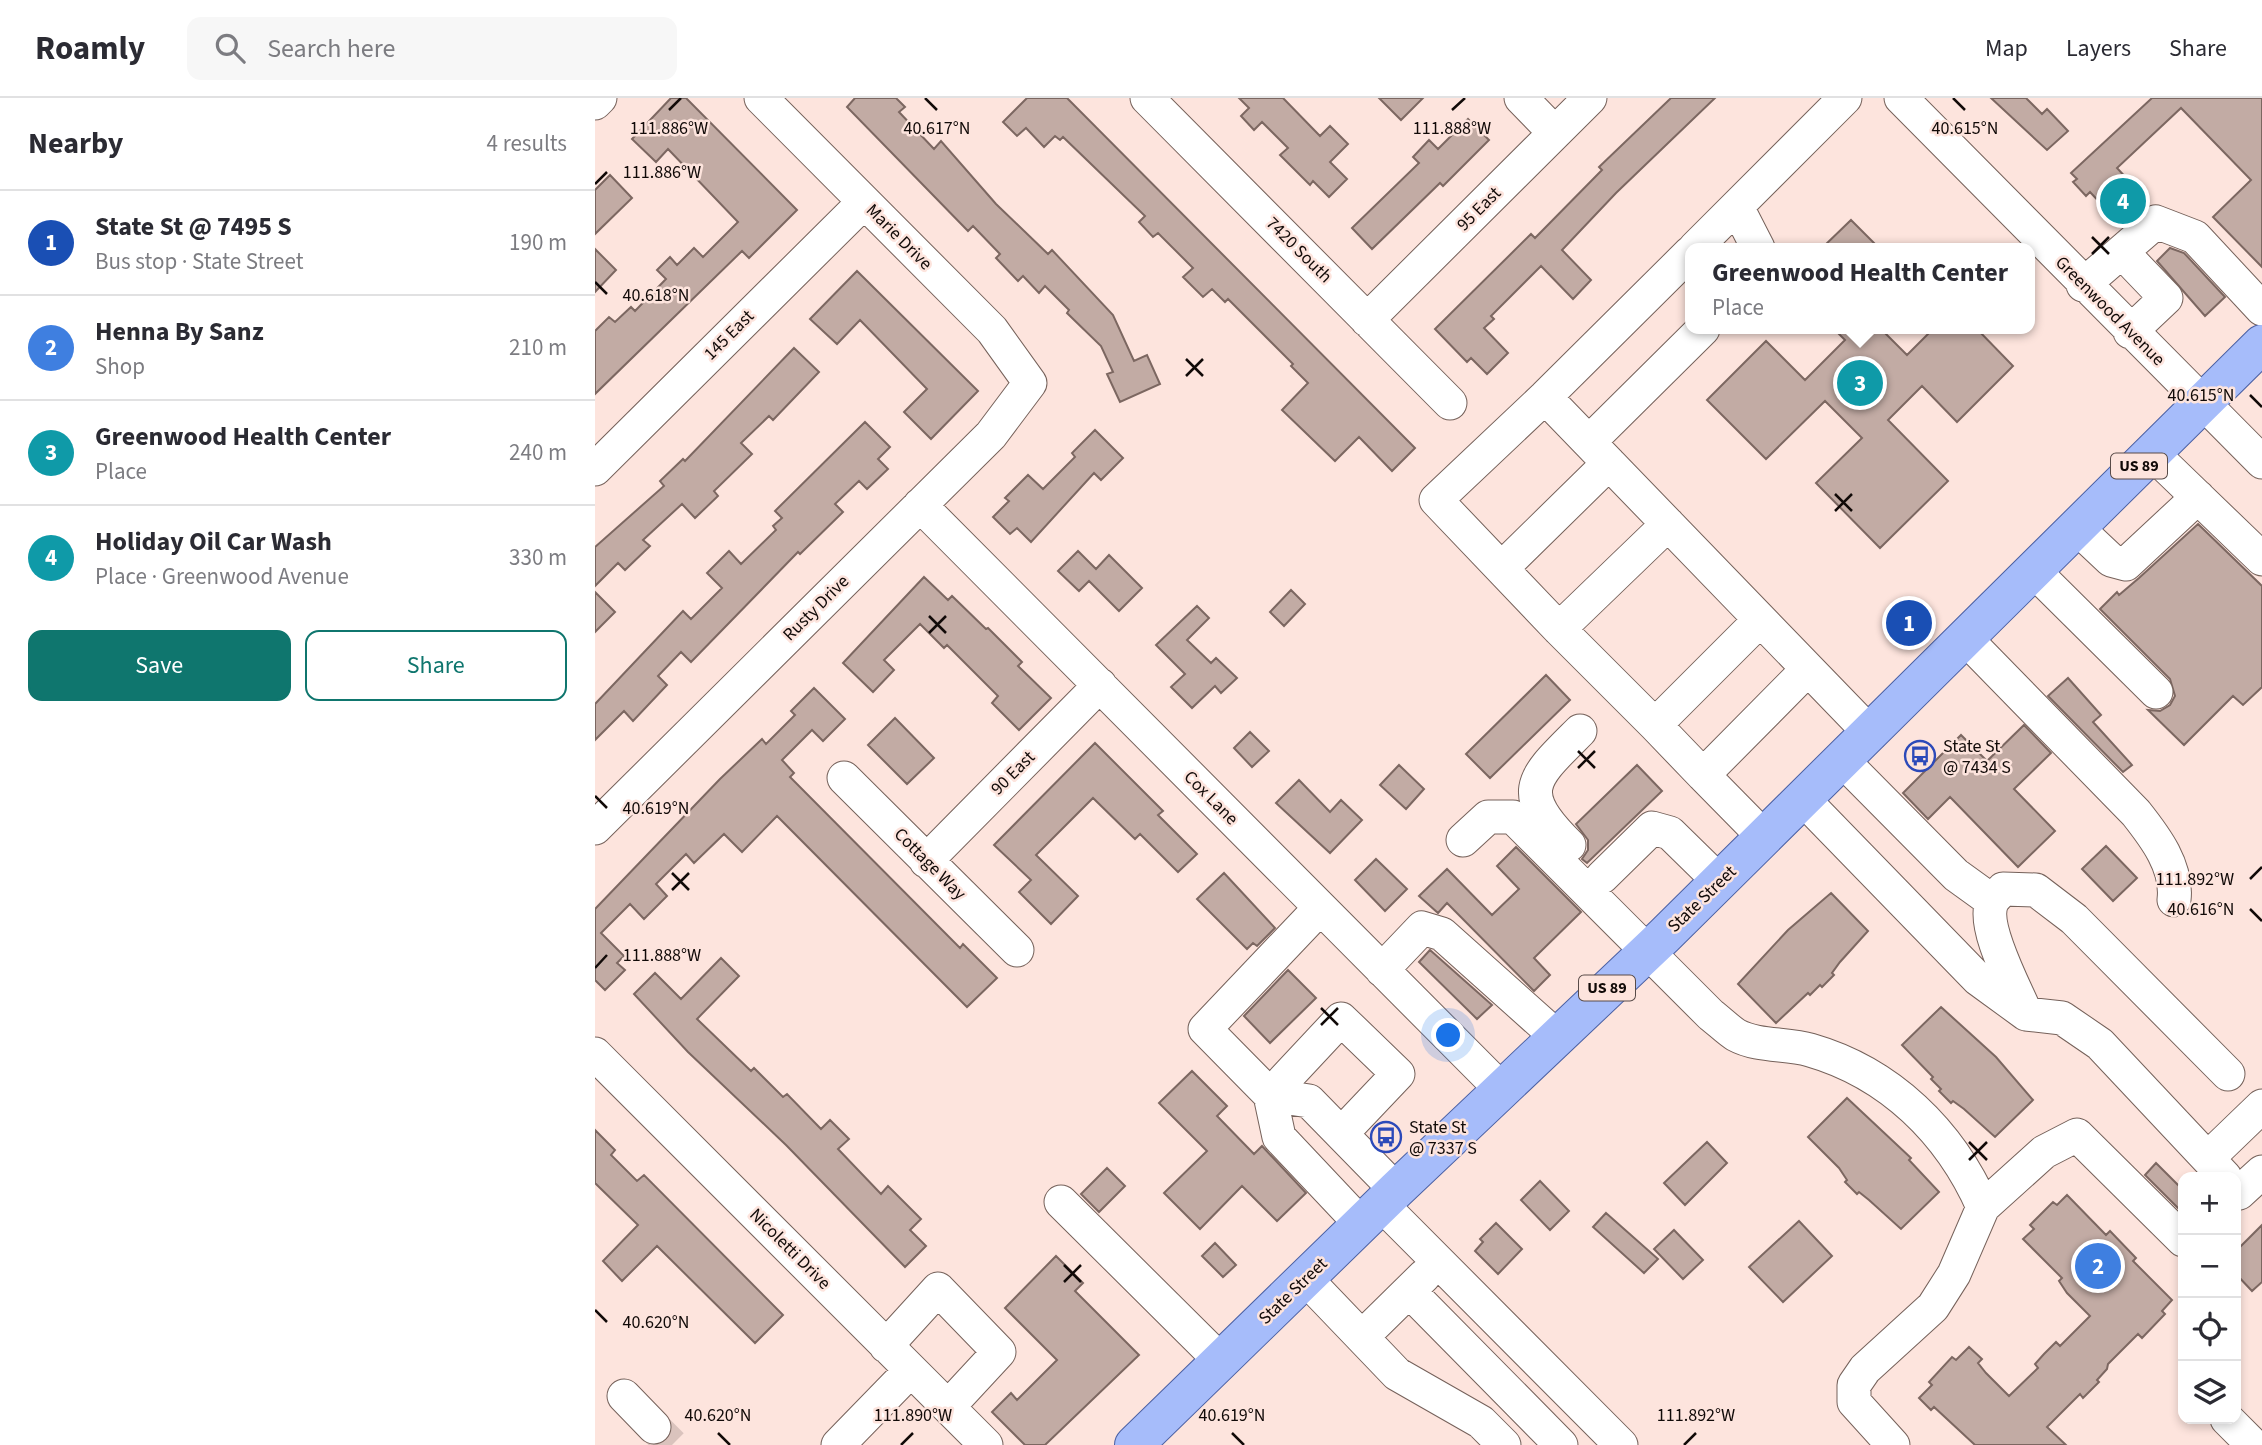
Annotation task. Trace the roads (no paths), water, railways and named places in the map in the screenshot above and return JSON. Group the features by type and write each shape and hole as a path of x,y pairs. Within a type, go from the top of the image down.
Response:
{"main road":[{"name":"State Street","path":"1135,1445 1379,1206 1804,800 2201,404 2259,354"}],"street":[{"path":"595,103 600,98"},
{"name":"Marie Drive","path":"761,98 992,330 1030,383"},
{"name":"7420 South","path":"1147,98 1450,403"},
{"path":"1521,98 1555,133"},
{"name":"95 East","path":"1367,320 1590,98"},
{"path":"1700,243 1845,98"},
{"name":"Greenwood Avenue","path":"1902,98 2083,285 2262,462"},
{"name":"145 East","path":"595,469 864,202"},
{"path":"1737,207 1755,243"},
{"path":"2083,285 2156,222 2195,237 2262,309"},
{"path":"2122,252 2167,298 2130,332"},
{"path":"1685,258 1545,397 1436,500 1765,838"},
{"path":"1502,568 1699,334"},
{"name":"Rusty Drive","path":"595,828 991,435 1030,383"},
{"path":"1545,397 1871,734"},
{"path":"2152,453 2262,559"},
{"path":"2077,528 2111,560 2126,564 2198,498"},
{"name":"Cox Lane","path":"920,505 1502,1090"},
{"path":"1559,629 1668,524"},
{"path":"2034,571 2156,692"},
{"path":"1655,725 1761,620"},
{"path":"1966,639 2114,788 2149,830 2159,844 2173,878 2173,900"},
{"path":"1703,775 1808,669"},
{"name":"90 East","path":"926,861 1100,685"},
{"path":"1580,731 1544,769 1535,792 1542,817 1602,877 1711,1014 1737,1035 1766,1044 1807,1049 1855,1065 1913,1107 1940,1135 1969,1176 1983,1207"},
{"path":"1843,761 1956,875 1992,901"},
{"name":"Cottage Way","path":"844,778 1017,950"},
{"path":"1804,800 1978,979 2026,1014 2062,1018 2100,1044 2216,1168 2262,1106"},
{"path":"1463,840 1488,817 1513,817 1656,943"},
{"path":"1602,877 1652,828 1670,833 1720,882"},
{"path":"2026,1014 1995,941 1990,915 1992,901 2003,889 2036,890 2055,904 2228,1074"},
{"path":"1320,908 1205,1029 1270,1095 1279,1137 1379,1206 1439,1262 1621,1445"},
{"path":"1382,970 1422,928 1442,934 1556,1037"},
{"path":"1270,1095 1341,1019 1398,1074 1342,1133"},
{"name":"Nicoletti Drive","path":"595,1054 986,1445"},
{"path":"1270,1095 1309,1101 1342,1133 1379,1206"},
{"path":"1893,1445 1854,1402 1854,1385 1865,1369 1933,1307 1954,1274 1983,1207 2044,1152 2077,1135 2178,1235"},
{"path":"2241,1191 2262,1172"},
{"path":"1061,1202 1221,1361"},
{"path":"1362,1337 1439,1262"},
{"path":"1305,1278 1397,1374 1481,1422 1504,1445"},
{"path":"886,1346 938,1289 999,1352 948,1407"},
{"path":"1409,1291 1561,1445"},
{"path":"1447,1402 1513,1336"},
{"path":"838,1445 911,1370"},
{"path":"624,1396 654,1427"},
{"path":"2232,1424 2253,1445"}],"tunnel":[{"path":"654,1427 672,1445"}],"place":[{"name":"Holiday Oil Car Wash","path":"2123,201"},
{"name":"Greenwood Health Center","path":"1860,383"},
{"name":"State St @ 7495 S","path":"1909,623"},
{"name":"State St @ 7434 S","path":"1920,756"},
{"name":"State St @ 7337 S","path":"1386,1137"},
{"name":"Henna By Sanz","path":"2098,1266"}]}
